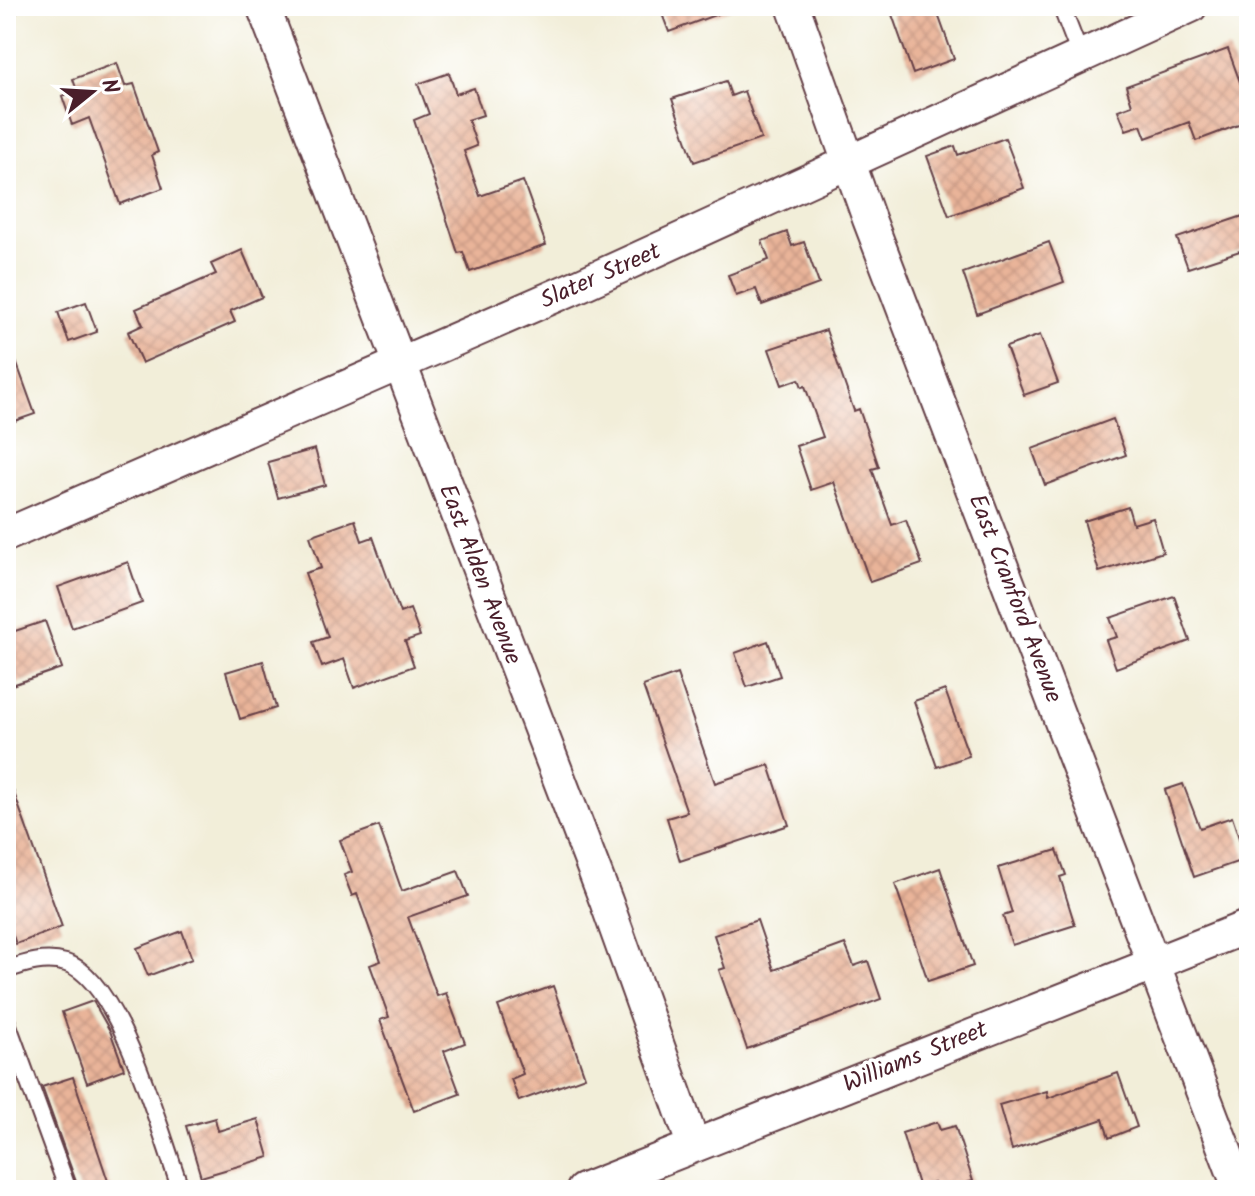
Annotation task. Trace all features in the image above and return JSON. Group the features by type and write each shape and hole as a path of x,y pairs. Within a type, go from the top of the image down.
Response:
{"street":[{"name":"East Alden Avenue","path":"263,6 606,901 693,1144"},
{"name":"East Cranford Avenue","path":"793,6 849,162 1240,1190"},
{"name":"Slater Street","path":"6,535 401,363 1191,6"},
{"name":"Williams Street","path":"583,1190 1249,926"}],"lane":[{"path":"1061,6 1080,55"},
{"path":"6,970 37,960 68,963 91,977 119,1017 181,1190"},
{"path":"6,1020 68,1190"}],"building":[{"path":"659,6 733,6 734,8 669,32"},
{"path":"889,6 935,6 954,59 913,74"},
{"path":"1228,49 1249,107 1249,121 1196,141 1189,122 1146,138 1141,125 1126,130 1118,110 1132,105 1126,86"},
{"path":"117,63 125,86 134,84 158,152 152,155 163,188 120,204 89,118 72,125 62,96 77,91 73,79"},
{"path":"449,73 456,94 474,88 483,115 468,120 477,146 464,151 480,196 523,181 546,245 470,272 463,252 458,253 414,120 429,114 418,84"},
{"path":"726,81 731,96 744,91 761,139 694,162 672,99"},
{"path":"1005,138 1024,188 949,216 927,156 955,146 958,155"},
{"path":"1249,214 1249,248 1188,268 1177,238"},
{"path":"787,232 792,246 804,242 819,284 762,305 756,289 736,296 728,275 769,260 762,241"},
{"path":"1049,242 1064,282 977,314 963,273"},
{"path":"242,250 262,297 230,311 235,322 142,363 128,332 143,325 136,309 216,274 211,264"},
{"path":"86,302 97,332 69,342 58,312"},
{"path":"826,330 854,411 859,409 879,467 872,469 892,525 906,520 922,564 870,582 834,482 811,490 796,446 823,437 805,386 802,387 799,379 782,385 769,349"},
{"path":"1040,335 1058,383 1024,395 1006,347"},
{"path":"9,342 35,414 6,424 6,343"},
{"path":"1113,419 1126,455 1045,485 1032,449"},
{"path":"315,449 325,485 278,498 268,462"},
{"path":"1128,507 1133,524 1153,518 1163,552 1099,572 1084,521"},
{"path":"355,520 362,541 373,537 400,613 410,609 420,636 405,641 414,666 354,688 344,659 322,667 313,642 328,637 305,573 321,568 310,536"},
{"path":"128,562 142,603 72,628 58,587"},
{"path":"1174,596 1190,641 1116,668 1106,640 1117,637 1110,618"},
{"path":"45,621 62,668 6,687 6,634"},
{"path":"768,641 780,676 747,687 735,653"},
{"path":"263,661 276,708 240,719 226,672"},
{"path":"677,674 715,783 769,765 789,825 680,861 667,818 687,812 643,686"},
{"path":"945,690 969,756 937,767 914,701"},
{"path":"6,779 9,779 62,927 16,944 6,917"},
{"path":"1183,784 1200,828 1232,817 1246,859 1194,877 1165,790"},
{"path":"379,826 402,891 458,871 468,896 408,917 437,996 446,993 465,1043 444,1051 460,1094 414,1111 380,1020 389,1017 370,965 381,961 357,894 352,896 344,875 352,872 340,840"},
{"path":"1057,850 1066,875 1060,877 1075,925 1012,945 1003,916 1012,913 998,868"},
{"path":"940,868 973,966 928,981 895,884"},
{"path":"757,920 774,970 845,944 854,966 868,961 881,999 747,1049 719,970 725,968 714,935"},
{"path":"182,931 192,959 148,976 137,948"},
{"path":"553,986 585,1077 519,1101 511,1079 523,1074 498,1006"},
{"path":"93,1001 110,1031 124,1069 87,1083 62,1012"},
{"path":"1118,1073 1137,1127 1109,1138 1103,1119 1012,1150 999,1105 1047,1091 1048,1098"},
{"path":"73,1077 111,1190 79,1190 42,1087"},
{"path":"215,1118 218,1131 258,1119 269,1157 201,1177 186,1126"},
{"path":"937,1122 940,1130 955,1126 973,1181 963,1184 965,1190 936,1190 934,1183 919,1188 902,1133"}]}
